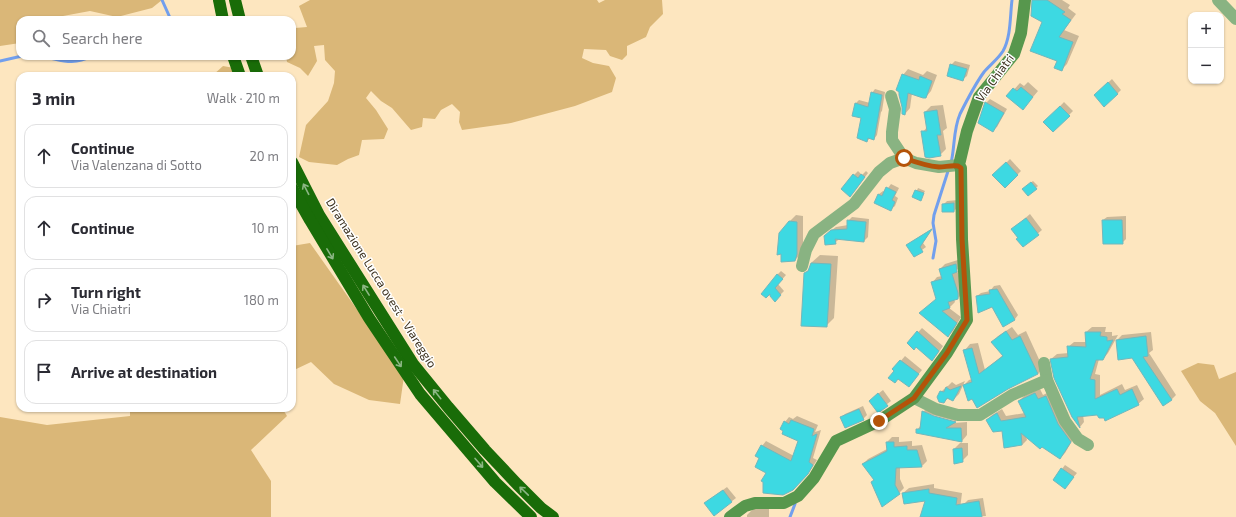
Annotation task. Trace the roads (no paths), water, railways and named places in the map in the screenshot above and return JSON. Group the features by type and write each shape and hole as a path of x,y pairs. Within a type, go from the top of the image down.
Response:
{"highway":[{"path":"219,0 222,16"},
{"path":"235,0 239,16"},
{"path":"234,60 239,72"},
{"path":"252,60 257,72"},
{"name":"Diramazione Lucca ovest - Viareggio","path":"296,172 315,218 376,329 420,394 496,482 531,517"},
{"name":"Diramazione Lucca ovest - Viareggio","path":"296,193 315,218 387,323 413,364 485,450 541,508 553,517"}],"street":[{"name":"Via Chiatri","path":"730,517 745,506 755,502 784,503 798,496 814,478 836,440 879,421 914,398 947,353 967,320 962,239 961,168 957,165 978,97 1014,54 1021,33 1025,0"},
{"path":"1218,0 1236,19"},
{"path":"891,96 895,108 892,140 904,158 916,163 940,167 957,165"},
{"path":"802,266 806,250 814,234 854,204 879,172 890,163 904,158"},
{"path":"1044,363 1047,380 1064,421 1078,439 1088,445"},
{"path":"914,398 936,409 958,415 980,415 1012,395 1047,380"}],"waterway":[{"path":"162,0 169,16"},
{"path":"951,163 956,126 960,114 981,76 1001,54 1006,45 1009,33 1012,0"},
{"path":"0,61 16,57"},
{"path":"61,60 71,62 81,60"},
{"path":"933,258 936,241 933,223 934,215 949,168"},
{"path":"790,517 795,504"}]}
